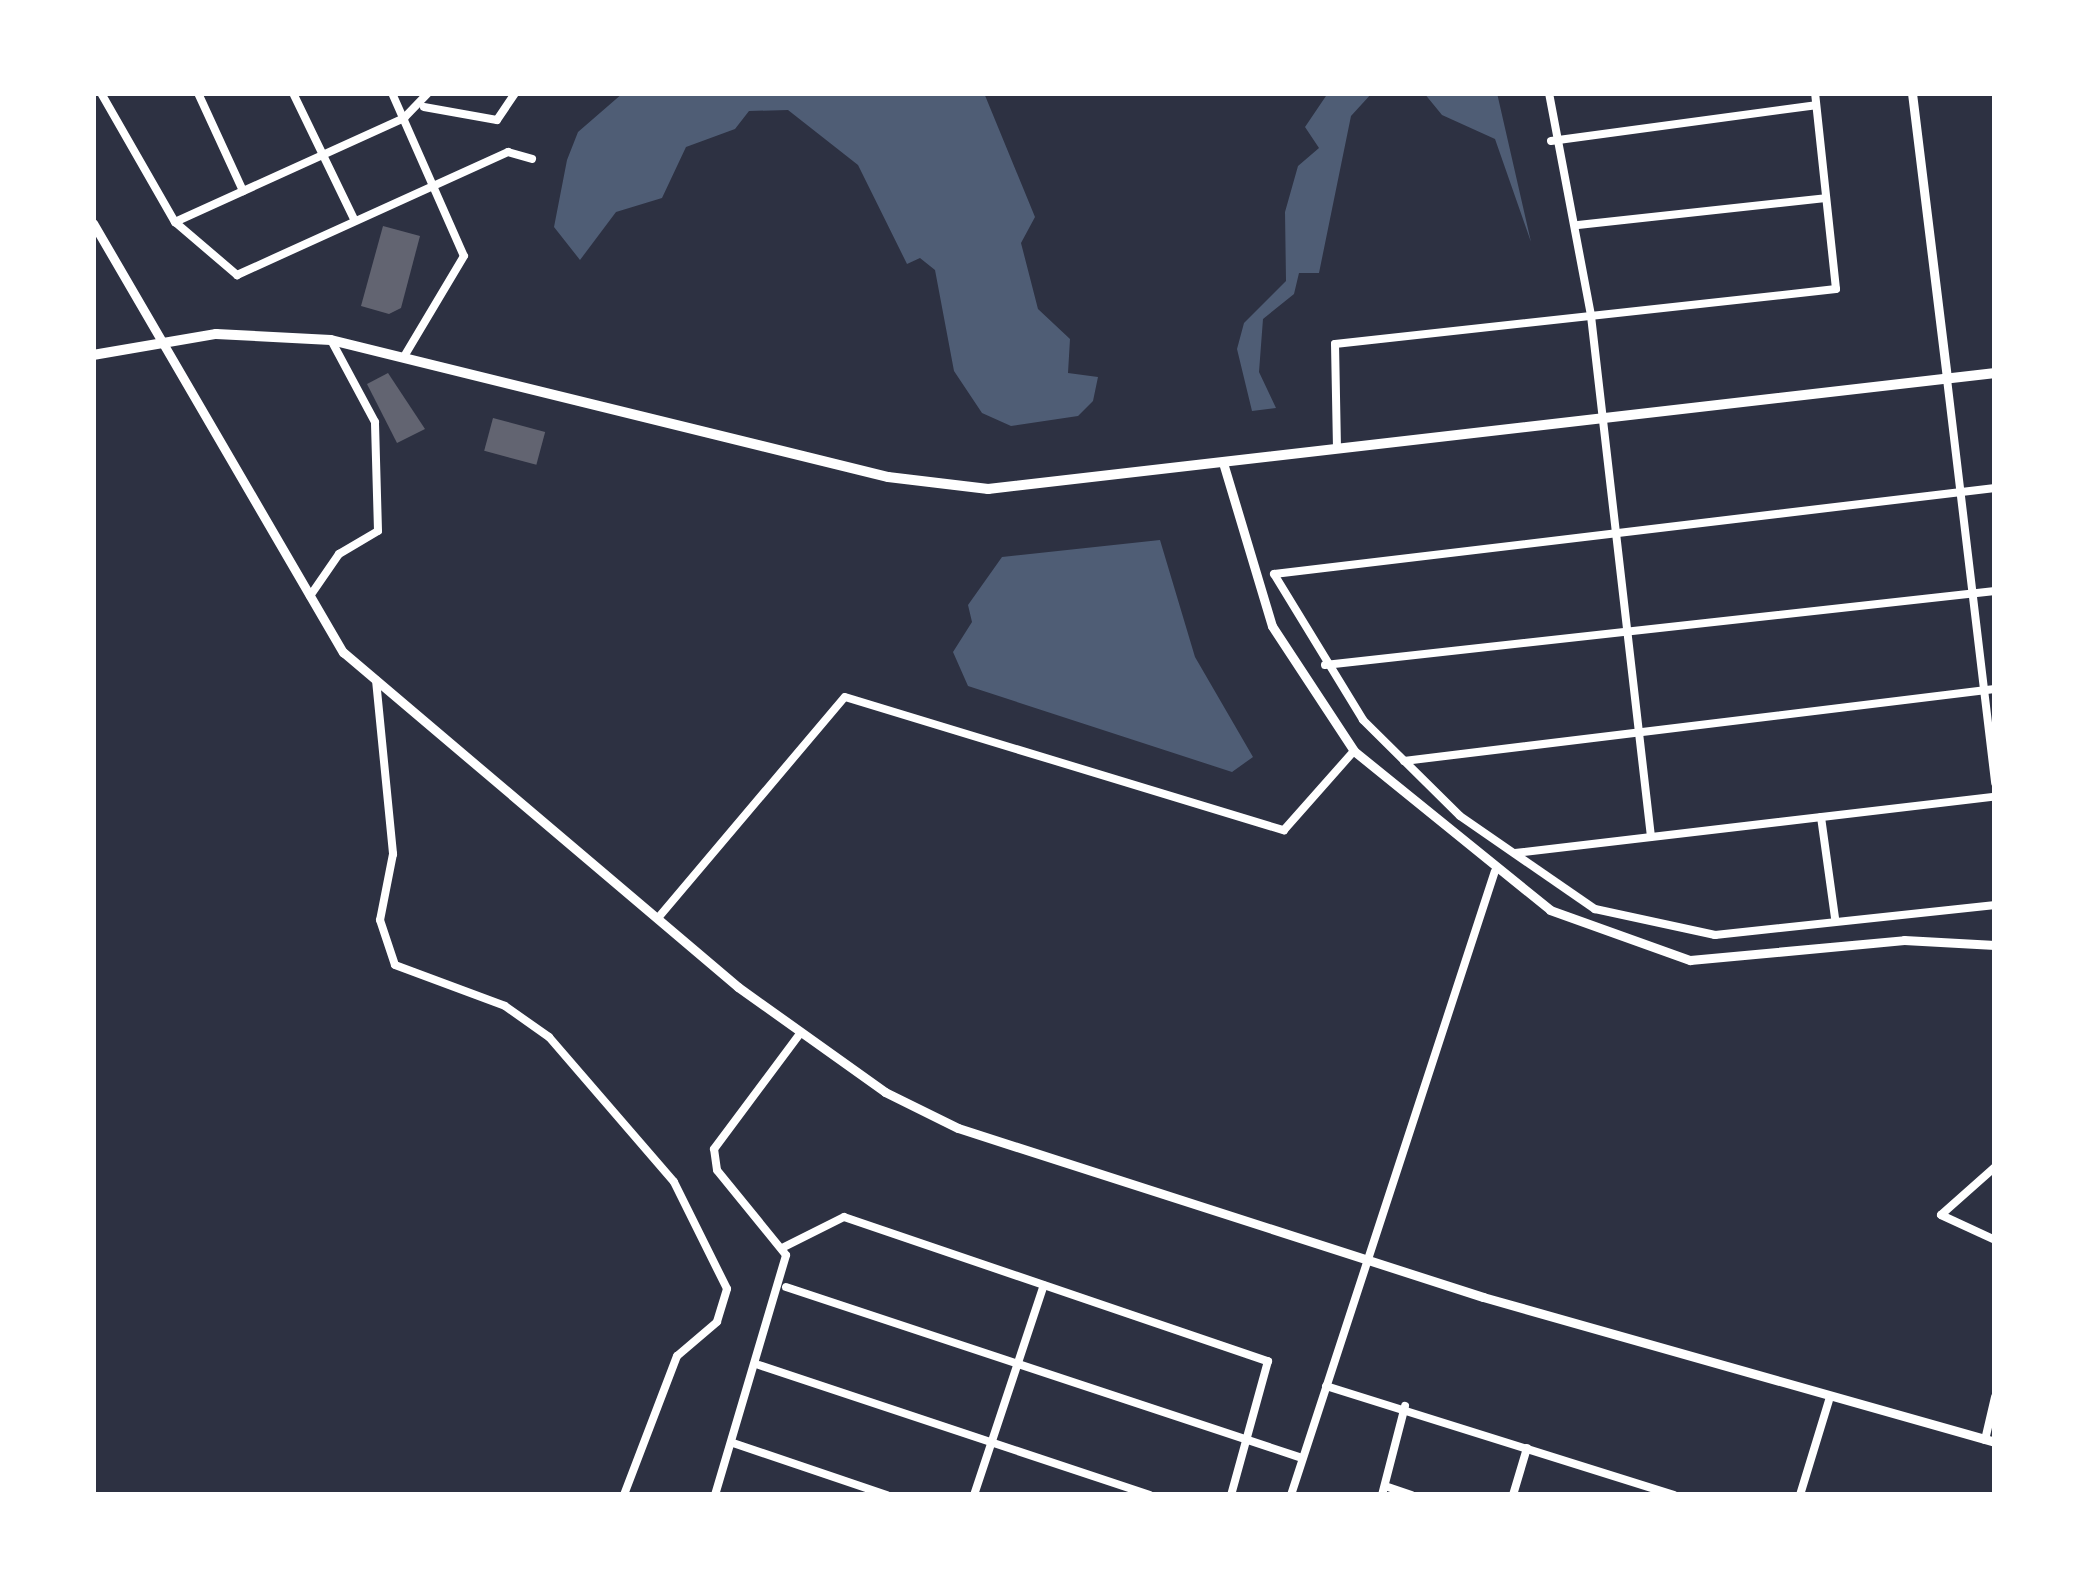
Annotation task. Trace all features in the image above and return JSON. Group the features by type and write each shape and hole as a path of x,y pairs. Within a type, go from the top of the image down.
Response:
{"main road":[{"path":"93,355 167,342 331,340 923,484 1223,466 1995,373"}],"street":[{"path":"101,93 175,222 237,275 508,152 532,159"},
{"path":"199,93 244,191"},
{"path":"293,93 355,221"},
{"path":"392,93 464,266 410,332 405,355"},
{"path":"424,107 428,93"},
{"path":"175,222 424,107 497,120 514,93"},
{"path":"1549,93 1551,141 1578,225 1591,316 1652,837"},
{"path":"1338,452 1335,344 1836,289 1815,93"},
{"path":"1912,93 1972,594 1990,689 1995,783"},
{"path":"1551,141 1816,106"},
{"path":"1578,225 1826,198"},
{"path":"93,223 167,342 310,596 376,680 799,1035 958,1128 1369,1261 1829,1400 1990,1441 1995,1397"},
{"path":"310,596 339,554 378,530 375,422 331,340"},
{"path":"1223,466 1272,626 1354,751 1495,871 1582,929 1690,960 1904,940 1995,945"},
{"path":"1995,488 1286,566 1274,574 1324,665 1402,761 1513,853 1595,909 1676,935 1995,905"},
{"path":"1324,665 1995,591"},
{"path":"376,680 393,854 380,920 395,965 505,1006 549,1037 674,1182 727,1289 717,1322 677,1356 624,1495"},
{"path":"1402,761 1990,689"},
{"path":"658,918 845,698 1284,830 1354,751"},
{"path":"1513,853 1995,797"},
{"path":"1821,817 1835,918"},
{"path":"1291,1495 1495,871"},
{"path":"715,1495 785,1287 784,1246 717,1170 714,1150 799,1035"},
{"path":"1995,1167 1941,1215 1995,1240"},
{"path":"784,1246 844,1216 1268,1361 1231,1495"},
{"path":"974,1495 1044,1285"},
{"path":"785,1287 1302,1458"},
{"path":"759,1365 1150,1495"},
{"path":"1326,1386 1405,1406 1674,1495"},
{"path":"1800,1495 1829,1400"},
{"path":"1405,1406 1383,1491 1411,1495"},
{"path":"733,1442 887,1495"},
{"path":"1514,1495 1527,1448"}],"water":[{"path":"623,93 984,93 1035,217 1021,243 1038,309 1070,339 1068,373 1098,377 1093,401 1078,416 1011,426 982,413 954,371 935,270 920,258 907,264 858,165 788,110 749,111 735,129 686,147 662,198 616,212 580,260 554,227 567,160 578,132"},
{"path":"1328,93 1372,93 1351,116 1319,273 1299,273 1294,294 1263,319 1259,372 1276,408 1252,411 1237,349 1244,323 1286,281 1285,212 1298,166 1319,148 1305,127"},
{"path":"1424,93 1497,93 1531,242 1495,139 1442,115"},
{"path":"1160,540 1195,657 1253,757 1232,772 968,686 953,652 972,622 968,605 1002,557"}],"building":[{"path":"383,226 420,236 401,308 389,314 361,306"},
{"path":"388,373 425,429 397,443 367,384"},
{"path":"493,418 545,432 536,465 484,451"}]}
